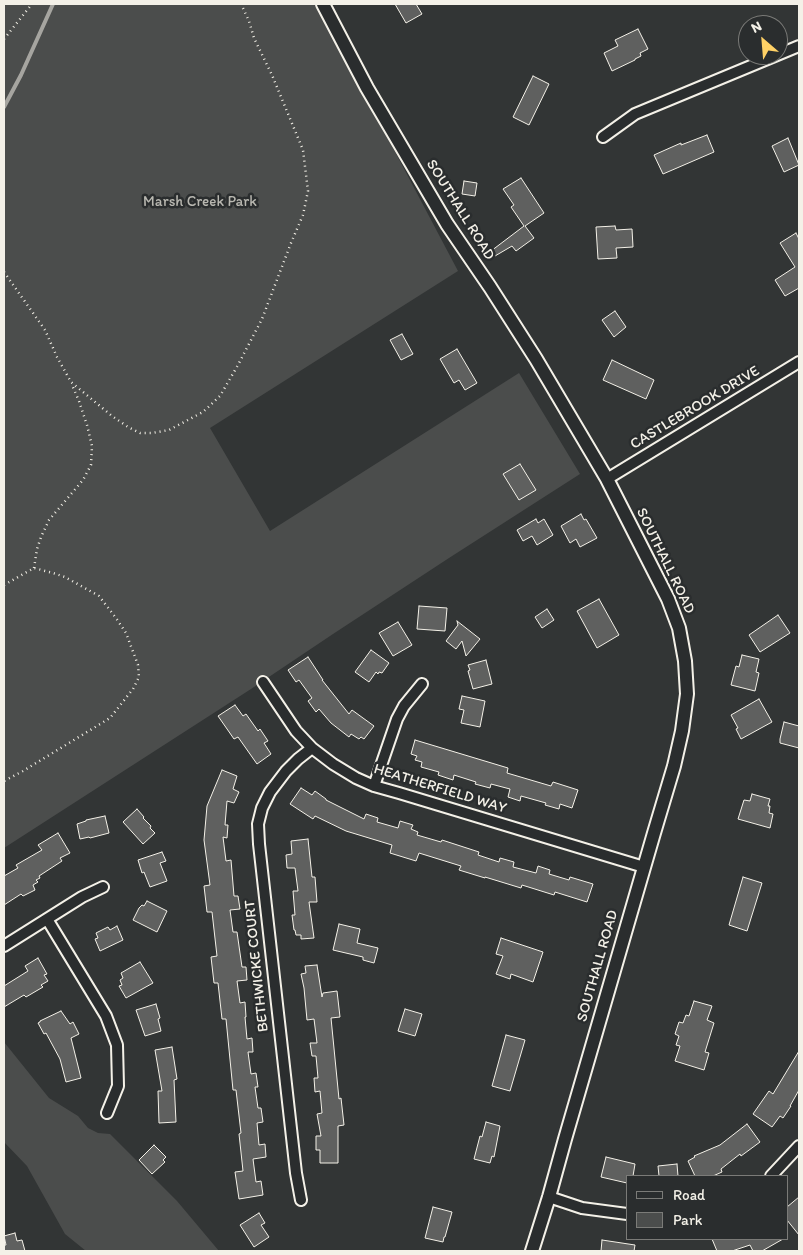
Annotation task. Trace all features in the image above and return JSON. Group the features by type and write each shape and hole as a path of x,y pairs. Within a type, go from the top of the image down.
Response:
{"street":[{"name":"SOUTHALL ROAD","path":"323,4 367,88 447,224 536,359 607,479 668,599 679,628 685,661 687,694 682,731 674,766 532,1251"},
{"path":"603,137 635,114 799,46"},
{"name":"CASTLEBROOK DRIVE","path":"607,479 799,362"},
{"name":"HEATHERFIELD WAY","path":"263,682 296,730 312,748 356,778 374,786 644,867"},
{"path":"374,786 397,719 404,706 422,684"},
{"name":"BETHWICKE COURT","path":"301,1200 295,1165 258,824 262,808 270,792 286,771 312,748"},
{"path":"4,946 103,886"},
{"path":"48,919 106,1016 117,1045 118,1086 107,1113"},
{"path":"772,1175 799,1146"},
{"path":"549,1197 582,1208 626,1214"}],"path":[{"path":"4,39 32,4"},
{"path":"71,382 112,416 140,433 169,430 203,412 220,396 262,320 303,215 308,191 302,150 241,4"},
{"path":"4,272 45,330 80,401 92,446 91,465 83,480 49,520 37,549 34,568"},
{"path":"4,585 34,568 65,577 99,596 126,633 138,665 139,677 133,689 110,718 4,781"}],"green space":[{"name":"Marsh Creek Park","path":"4,4 317,4 458,271 210,428 270,531 519,373 580,474 4,848"},
{"path":"4,1042 49,1098 78,1116 88,1128 98,1133 110,1134 177,1201 219,1251 86,1251 65,1234 27,1166 4,1142"}],"building":[{"path":"395,4 416,4 422,14 406,23"},
{"path":"638,29 648,49 640,53 641,56 635,60 612,71 604,53 618,46 615,40"},
{"path":"533,76 549,84 529,125 513,117"},
{"path":"707,135 714,152 663,174 654,155 681,143 681,145"},
{"path":"788,138 799,165 784,172 772,146"},
{"path":"521,178 544,213 525,226 534,238 516,251 512,246 495,256 491,251 524,226 511,207 514,205 503,189"},
{"path":"464,181 477,183 475,196 462,194"},
{"path":"615,226 616,230 632,229 633,247 616,248 617,258 598,259 596,227"},
{"path":"796,233 799,239 799,288 785,296 775,280 795,267 780,243"},
{"path":"615,311 626,327 614,337 602,320"},
{"path":"402,334 413,354 401,360 390,340"},
{"path":"457,349 477,383 465,390 459,380 454,383 440,359"},
{"path":"612,360 654,380 646,399 603,380"},
{"path":"520,464 536,490 519,500 503,474"},
{"path":"581,514 597,538 580,547 576,539 570,543 561,526"},
{"path":"536,519 538,523 544,519 553,535 537,545 532,536 523,541 517,530"},
{"path":"599,599 619,635 597,648 577,611"},
{"path":"419,606 447,608 445,631 417,629"},
{"path":"547,609 554,620 542,628 535,617"},
{"path":"778,615 790,633 760,652 749,635"},
{"path":"457,621 480,639 466,656 462,641 456,649 446,641 458,625"},
{"path":"398,622 412,645 393,656 379,633"},
{"path":"371,650 389,663 382,673 379,672 378,674 376,672 369,682 355,672"},
{"path":"742,655 759,659 756,672 759,673 755,691 731,685 736,666 739,667"},
{"path":"308,657 322,680 349,714 352,710 374,726 364,739 361,737 359,739 351,734 349,737 331,723 319,709 316,712 308,701 312,698 299,680 296,682 288,670"},
{"path":"486,660 492,684 473,689 468,665"},
{"path":"462,696 485,701 480,727 461,723 464,710 459,709"},
{"path":"759,699 772,722 741,739 731,715"},
{"path":"235,705 243,716 246,714 258,731 260,729 268,741 264,743 271,754 257,764 238,737 234,739 218,716"},
{"path":"784,722 799,726 799,748 780,743"},
{"path":"415,740 508,768 507,773 551,786 553,782 578,790 572,808 560,804 559,809 521,796 520,801 508,797 510,789 491,784 490,788 454,775 453,780 438,775 439,772 421,767 422,762 415,760 417,756 411,754"},
{"path":"222,770 237,776 233,789 239,792 234,803 227,801 225,825 228,825 227,838 223,837 226,861 231,860 234,896 238,896 240,909 230,910 233,932 237,932 242,967 246,967 247,980 237,981 240,1003 245,1002 247,1039 252,1038 253,1052 248,1052 251,1074 256,1073 258,1087 255,1087 258,1108 261,1108 263,1122 257,1123 259,1145 265,1144 266,1157 253,1159 256,1182 261,1181 263,1195 239,1199 235,1172 243,1171 239,1134 241,1133 236,1090 233,1090 226,1019 222,1019 218,983 214,983 211,957 217,956 212,912 207,912 204,886 210,885 204,840 207,806"},
{"path":"301,788 312,795 315,791 326,800 364,819 366,814 378,818 377,822 398,828 400,821 413,825 411,829 418,832 417,835 441,842 442,840 479,852 478,855 499,862 500,858 514,862 513,867 536,873 538,866 550,870 549,874 569,880 570,877 593,884 587,902 555,892 554,895 522,885 521,888 485,878 459,870 461,866 419,853 416,861 390,853 392,845 346,831 315,816 313,819 290,804"},
{"path":"752,794 770,799 769,813 773,814 770,828 738,819 744,800 750,801"},
{"path":"137,809 155,833 143,844 123,822"},
{"path":"105,816 109,833 80,839 77,824"},
{"path":"58,833 70,853 60,858 62,861 39,876 40,878 36,880 38,882 33,885 35,890 23,896 21,894 4,905 4,876 18,868 16,865 42,850 38,845"},
{"path":"308,839 312,877 315,877 317,902 309,902 314,938 301,939 301,935 296,935 294,930 292,915 295,915 293,891 298,891 295,868 287,868 286,855 292,854 291,841"},
{"path":"162,852 166,861 160,863 167,881 150,887 144,872 142,873 138,860"},
{"path":"743,877 762,883 747,931 729,925"},
{"path":"147,901 167,911 157,932 133,920 139,908 142,905 144,906"},
{"path":"339,924 360,929 357,943 378,948 374,963 363,960 363,957 333,950"},
{"path":"117,926 123,940 100,951 95,939 98,938 96,933 108,927 110,930"},
{"path":"501,938 543,952 533,982 511,974 510,979 496,974 503,956 496,954"},
{"path":"38,958 47,974 44,975 48,981 41,985 43,987 26,997 24,995 4,1007 4,986 28,971 25,966"},
{"path":"140,962 153,983 126,998 119,986 122,985 120,980 123,978 121,973"},
{"path":"317,965 322,997 323,993 337,991 340,1017 331,1018 339,1099 341,1098 344,1125 338,1126 338,1163 320,1163 320,1150 316,1150 316,1136 321,1136 317,1114 322,1113 320,1091 315,1092 314,1078 318,1078 316,1056 312,1056 310,1043 317,1043 314,1019 307,1020 301,974 306,973 305,966"},
{"path":"694,1001 712,1006 707,1020 714,1023 705,1052 709,1053 704,1070 675,1061 680,1046 676,1045 679,1036 675,1034 679,1022 683,1023 686,1015 689,1016"},
{"path":"156,1004 161,1031 145,1036 136,1010"},
{"path":"405,1009 422,1014 415,1036 398,1031"},
{"path":"61,1011 70,1024 73,1022 79,1034 71,1038 81,1078 66,1082 60,1059 46,1033 44,1034 38,1023"},
{"path":"506,1035 525,1040 510,1091 492,1086"},
{"path":"172,1047 177,1079 174,1080 176,1122 159,1123 158,1091 162,1091 155,1050"},
{"path":"799,1051 799,1090 783,1118 780,1116 772,1127 753,1114 769,1091 773,1094"},
{"path":"486,1122 500,1126 494,1157 492,1156 490,1163 474,1159"},
{"path":"747,1124 760,1142 741,1156 740,1154 721,1169 722,1172 715,1175 695,1175 688,1161 694,1156 720,1145"},
{"path":"154,1145 166,1157 163,1160 165,1162 152,1174 139,1160"},
{"path":"606,1157 635,1164 633,1175 626,1175 626,1183 601,1177"},
{"path":"677,1164 678,1175 659,1175 658,1166"},
{"path":"799,1197 799,1235 788,1221 788,1206"},
{"path":"433,1207 452,1212 443,1242 425,1238"},
{"path":"259,1213 265,1223 261,1225 269,1237 254,1247 240,1225"},
{"path":"15,1233 17,1241 22,1240 25,1251 4,1251 4,1245 6,1245 4,1236"},
{"path":"602,1240 635,1245 634,1251 601,1251"},
{"path":"712,1240 781,1240 762,1251 753,1251 750,1245 732,1251 717,1251"}],"waterway":[{"path":"4,107 21,75 53,4"}]}
